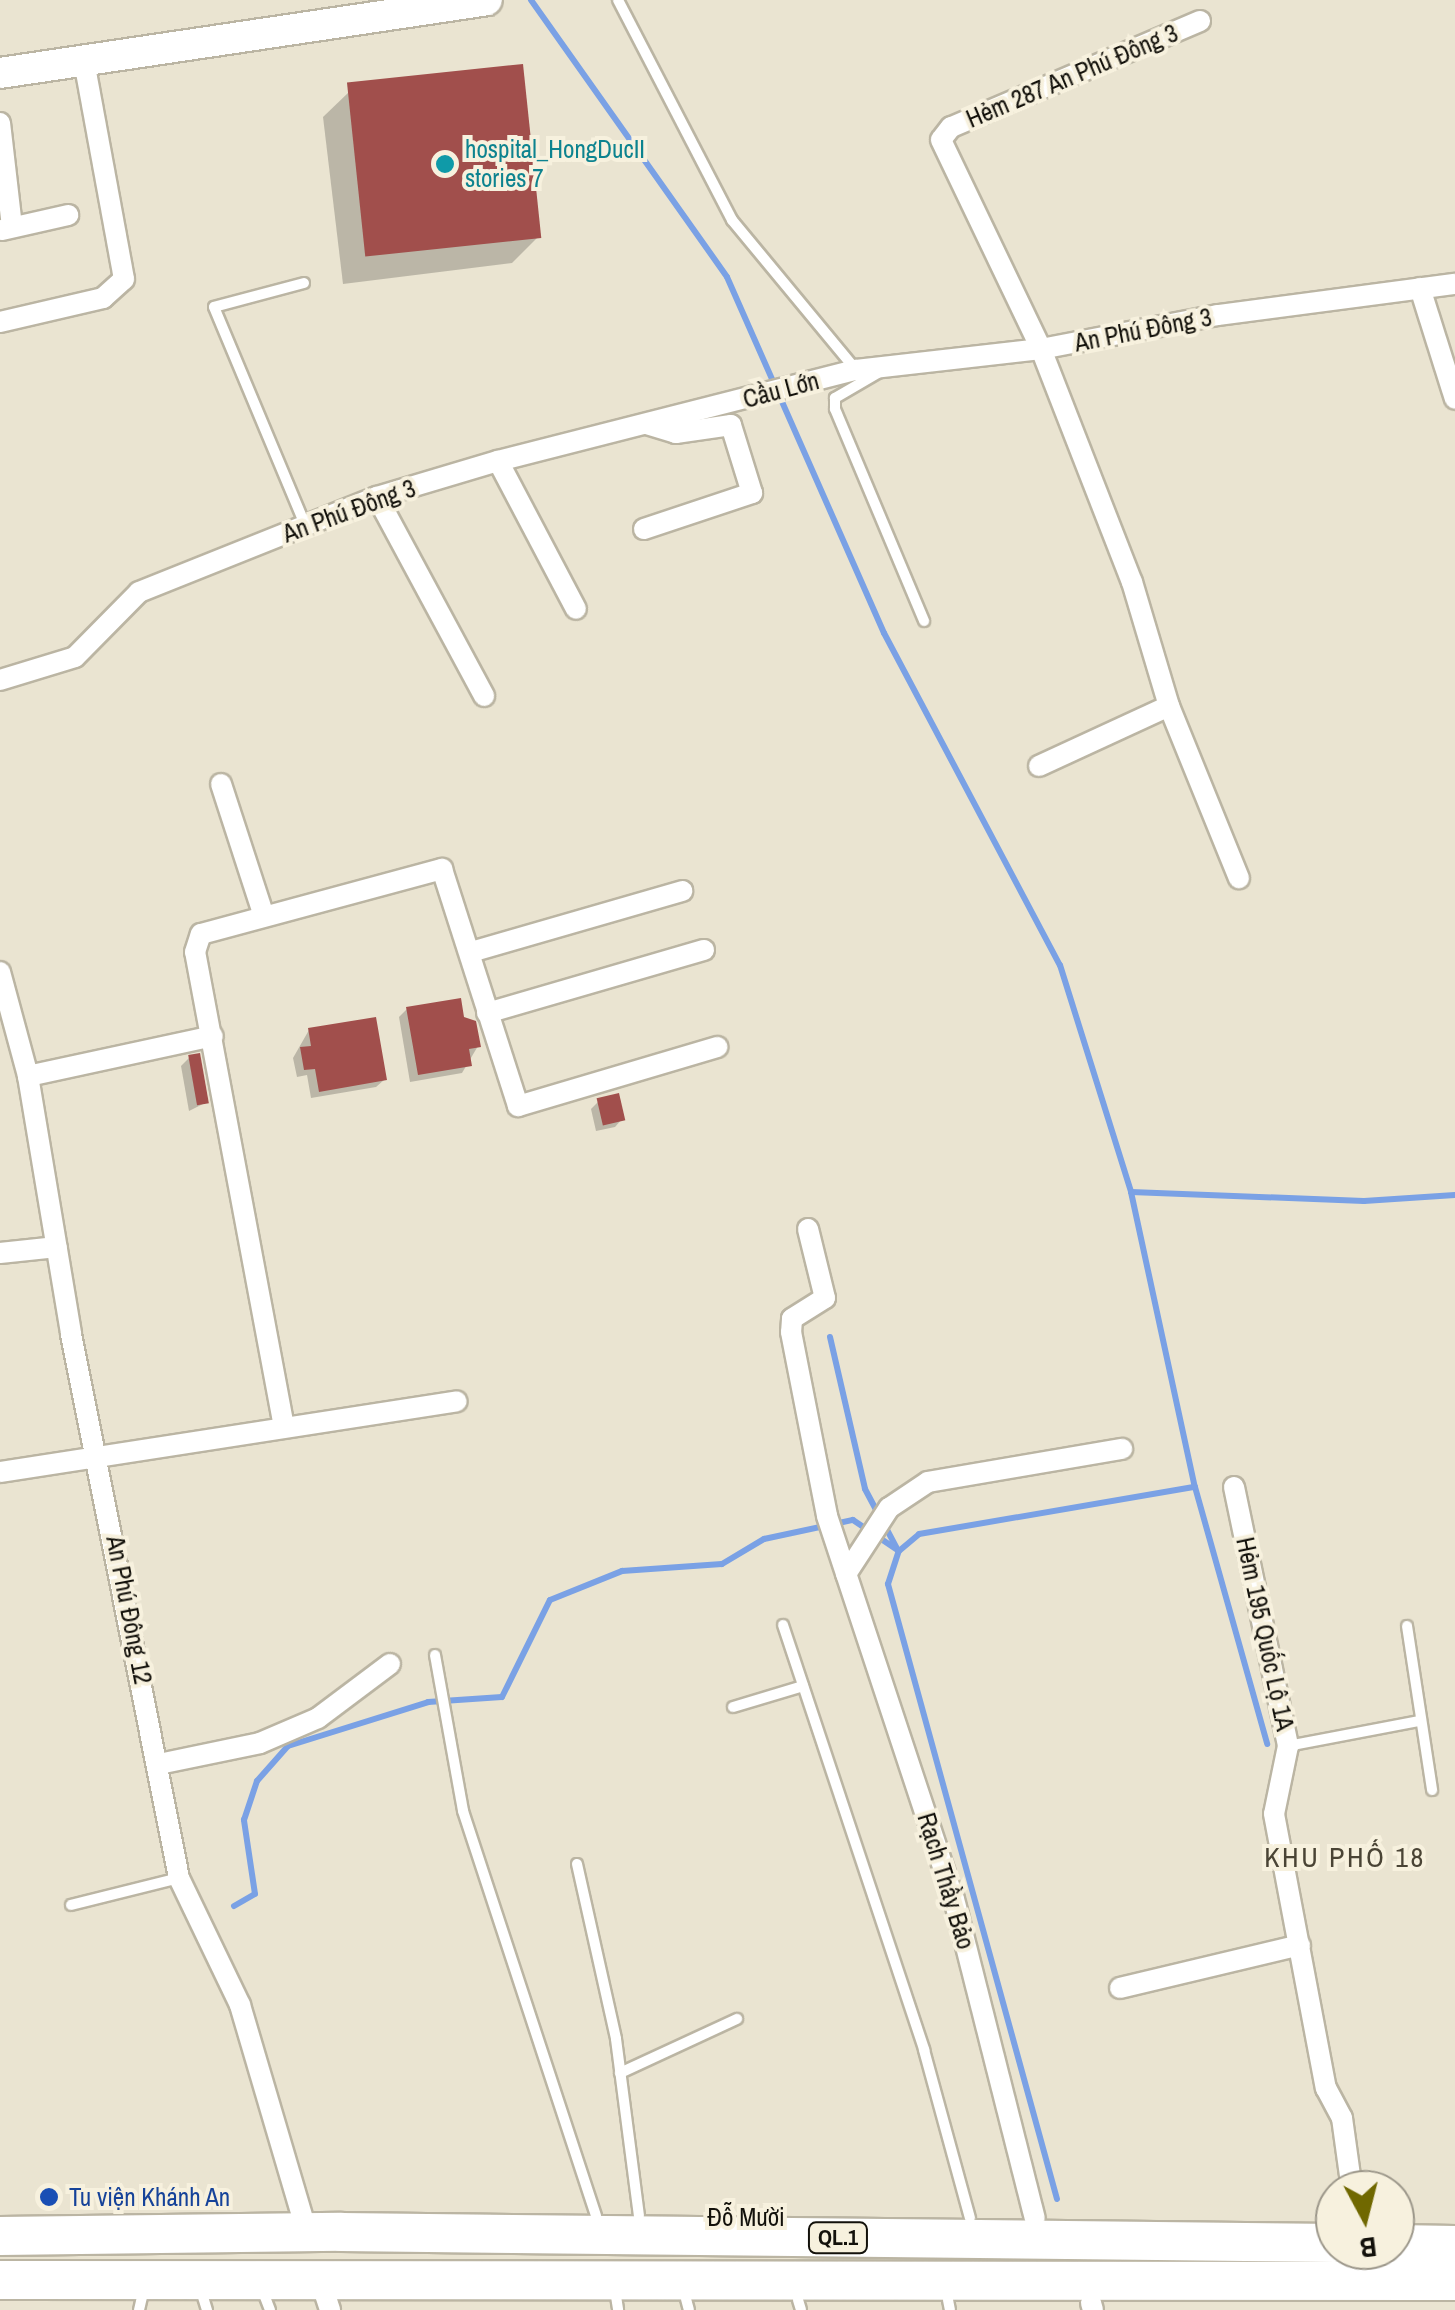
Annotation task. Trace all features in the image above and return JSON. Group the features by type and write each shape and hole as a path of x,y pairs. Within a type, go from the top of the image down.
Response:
{"highway":[{"name":"Đỗ Mười","path":"324,2233 382,2214 1315,2220"},
{"name":"Đỗ Mười","path":"0,2236 324,2233 1315,2243"},
{"path":"316,2290 324,2233"},
{"path":"1415,2238 1455,2245"},
{"name":"QL.1","path":"0,2280 205,2304 267,2304 316,2290"},
{"name":"QL.1","path":"0,2298 316,2290 607,2293 1455,2281"},
{"name":"QL.1","path":"607,2293 688,2304 1092,2307 1455,2304"}],"street":[{"path":"0,73 487,0"},
{"name":"Hẻm 287 An Phú Đông 3","path":"1041,349 942,133 1200,21"},
{"path":"0,322 102,298 124,279 84,61"},
{"path":"0,123 6,228 68,215"},
{"name":"An Phú Đông 3","path":"831,377 856,370 884,370 1041,349 1455,284"},
{"path":"1420,288 1455,399"},
{"path":"1041,349 1132,582 1169,706 1238,878"},
{"name":"Cầu Lớn","path":"730,404 831,377"},
{"name":"An Phú Đông 3","path":"0,680 75,657 139,592 377,497 498,462 730,404"},
{"path":"644,529 752,493 731,425 676,433 645,424"},
{"path":"498,462 576,609"},
{"path":"377,497 484,696"},
{"path":"1039,766 1169,706"},
{"path":"221,784 264,916"},
{"path":"284,1427 196,939 432,866 442,868 452,882 487,1013 518,1106 717,1047"},
{"path":"471,952 682,891"},
{"path":"487,1013 704,950"},
{"name":"An Phú Đông 12","path":"0,972 28,1076 179,1878 240,2005 324,2233"},
{"path":"28,1076 213,1036"},
{"name":"Rạch Thầy Bảo","path":"808,1229 826,1298 792,1319 791,1332 827,1516 954,1900 1035,2218"},
{"path":"0,1253 58,1247"},
{"path":"0,1472 457,1401"},
{"path":"846,1574 888,1510 928,1482 1122,1450"},
{"name":"Hẻm 195 Quốc Lộ 1A","path":"1234,1487 1288,1746 1274,1814 1348,2170"},
{"path":"158,1764 260,1744 318,1718 390,1664"},
{"path":"1120,1988 1300,1945"}],"lane":[{"path":"618,0 732,220 856,370"},
{"path":"304,284 214,307 305,526"},
{"path":"884,370 835,398 834,409 924,621"},
{"path":"783,1625 924,2050 970,2218"},
{"path":"1407,1626 1432,1790"},
{"path":"435,1655 463,1811 596,2216"},
{"path":"733,1707 803,1686"},
{"path":"1288,1746 1419,1721"},
{"path":"577,1864 620,2073 639,2216"},
{"path":"71,1905 179,1878"},
{"path":"620,2073 738,2019"}],"building":[{"name":"hospital_HongDucII stories 7","path":"523,64 541,238 365,257 347,83"},
{"path":"461,998 464,1017 476,1021 481,1047 469,1049 472,1066 418,1075 406,1007"},
{"path":"376,1017 387,1080 319,1092 315,1069 304,1070 300,1047 311,1046 308,1028"},
{"path":"200,1053 209,1103 197,1105 188,1055"},
{"path":"619,1093 625,1120 603,1125 597,1098"}],"waterway":[{"path":"531,0 727,277 884,633 1060,965 1131,1192 1195,1487 1267,1744"},
{"path":"1131,1192 1364,1201 1455,1195"},
{"path":"830,1337 865,1489 879,1515"},
{"path":"1057,2199 888,1584 899,1551 919,1534 1195,1487"},
{"path":"234,1906 255,1894 244,1820 257,1781 288,1746 428,1702 502,1697 550,1600 622,1571 722,1564 764,1539 853,1520 899,1551"},
{"path":"885,1526 898,1550"}],"place":[{"name":"hospital_HongDucII stories 7","path":"445,164"},
{"name":"Tu viện Khánh An","path":"49,2197"}],"district":[{"name":"KHU PHỐ 18","path":"1345,1857"}]}
